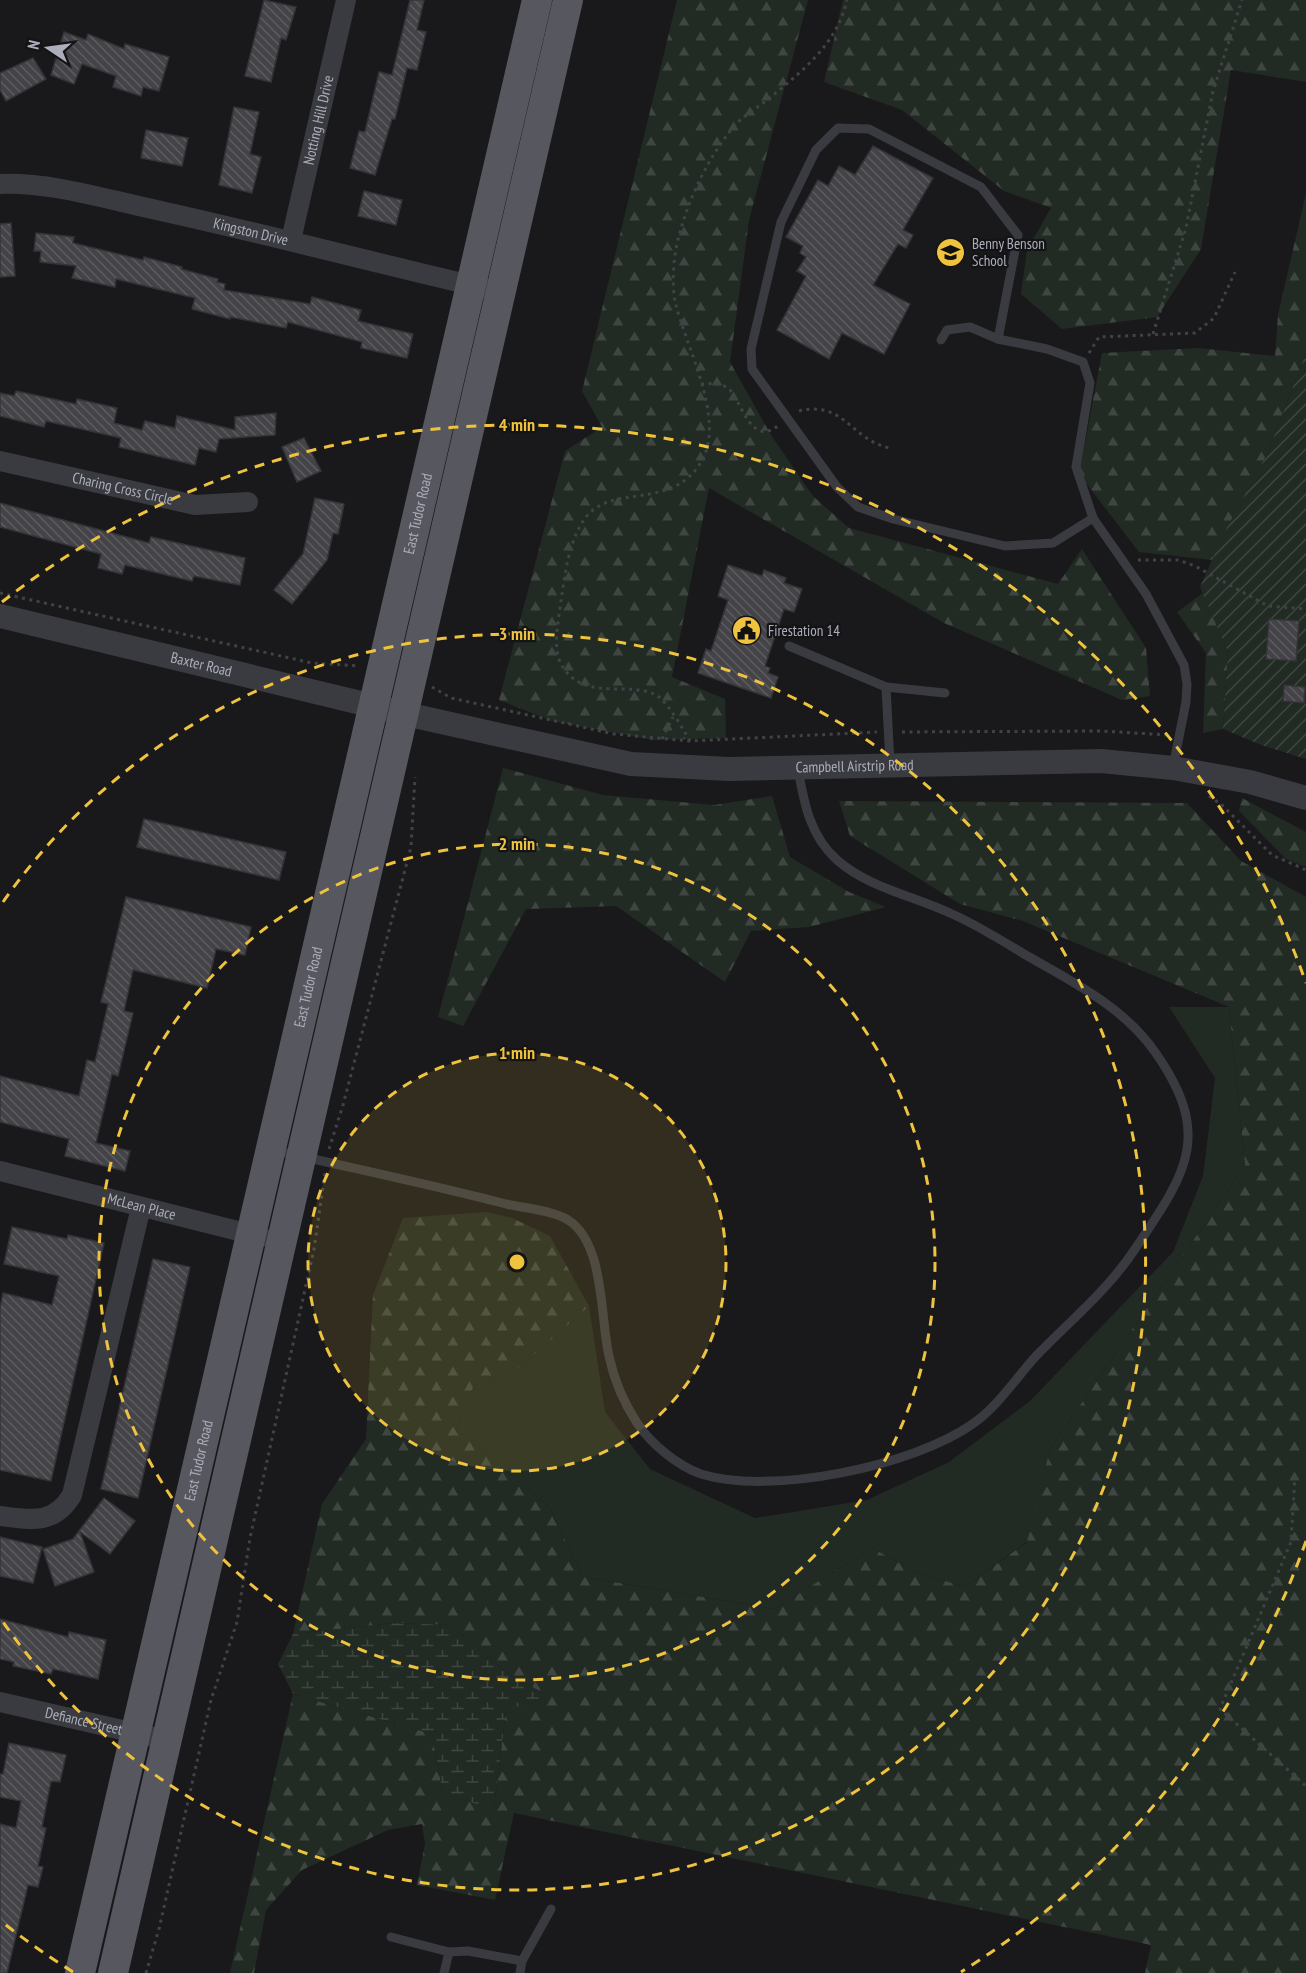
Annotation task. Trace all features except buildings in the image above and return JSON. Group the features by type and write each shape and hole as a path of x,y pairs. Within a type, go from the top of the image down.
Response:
{"main road":[{"name":"East Tudor Road","path":"80,1973 537,0"},
{"name":"East Tudor Road","path":"113,1973 281,1241 314,1159 404,714 568,0"}],"street":[{"name":"Notting Hill Drive","path":"291,240 346,0"},
{"name":"Kingston Drive","path":"0,184 24,183 56,189 291,240 501,292"},
{"name":"Charing Cross Circle","path":"0,461 195,505 248,502"},
{"name":"Baxter Road","path":"0,616 404,714"},
{"name":"Campbell Airstrip Road","path":"404,714 564,752 631,764 729,769 1101,761 1173,768 1250,782 1302,799"},
{"name":"McLean Place","path":"0,1171 281,1241"},
{"path":"0,1516 51,1518 65,1508 72,1495 141,1207"},
{"name":"Defiance Street","path":"0,1702 166,1740"}],"lane":[{"path":"998,339 1018,235 981,188 869,129 838,128 816,150 781,222 751,349 752,369 837,487 858,507 893,519 1005,546 1053,543 1093,518"},
{"path":"941,340 947,330 970,327 998,339 1047,349 1083,362 1090,383 1076,467 1093,518 1125,561 1166,628 1184,665 1187,684 1173,768"},
{"path":"789,646 886,687 945,693"},
{"path":"886,687 890,764"},
{"path":"270,1149 567,1219 584,1236 596,1263 609,1358 621,1396 641,1429 668,1455 698,1473 739,1481 774,1481 847,1474 944,1441 976,1422 1120,1272 1172,1193 1185,1165 1189,1138 1187,1114 1169,1073 1152,1047 1134,1026 1107,1003 956,915 864,879 834,858 814,832 806,809 797,767"},
{"path":"520,1973 522,1962 551,1909"},
{"path":"391,1937 449,1952 468,1951 522,1962"},
{"path":"444,1973 449,1952"}],"path":[{"path":"690,741 658,696 648,692 594,688 573,677 561,663 557,647 565,577 576,535 586,517 596,507 668,491 686,479 702,461 710,436 708,412 675,299 674,258 681,228 707,168 731,131 817,58 833,34 847,0"},
{"path":"1153,334 1186,228 1213,91 1242,0"},
{"path":"1083,362 1099,337 1195,333 1215,318 1235,272"},
{"path":"1125,561 1154,558 1178,560 1195,566 1268,606 1306,609"},
{"path":"0,592 312,663 363,666"},
{"path":"428,682 441,694 452,698 614,734 690,741 888,732 1101,731 1179,737"},
{"path":"662,738 673,717"},
{"path":"146,1973 159,1929 211,1700 237,1622 250,1538 314,1249 314,1159 411,847 415,770"},
{"path":"1295,1475 1291,1542 1220,1709 1306,1786"}],"green space":[{"path":"677,0 808,0 749,220 730,362 771,435 813,496 849,528 1058,584 1082,549 1146,648 1150,696 1122,700 944,623 709,488 672,677 725,699 726,738 653,740 552,721 499,700 565,451 602,427 582,391"},
{"path":"843,0 1306,0 1306,82 1231,70 1201,249 1157,317 1062,329 1021,294 1027,250 1051,208 1004,191 902,110 824,82"},
{"path":"1306,193 1306,353 1268,452 1212,560 1139,552 1079,474 1102,353 1198,348 1275,356 1278,315"},
{"path":"1306,353 1306,759 1261,745 1223,729 1228,652 1200,587 1223,535 1268,452"},
{"path":"1203,593 1228,652 1223,729 1203,733 1206,653 1177,612"},
{"path":"503,768 603,795 714,805 772,796 790,857 849,892 886,907 809,927 751,931 725,982 616,906 526,909 463,1026 438,1017"},
{"path":"1242,798 1306,832 1306,867 1286,859 1239,811"},
{"path":"839,801 1187,803 1241,861 1306,897 1306,1973 1145,1973 1151,1945 514,1813 495,1900 417,1885 425,1844 422,1824 388,1830 302,1870 266,1910 254,1973 230,1973 293,1694 432,1734 443,1794 494,1808 506,1710 550,1697 510,1675 450,1625 393,1623 293,1634 322,1504 366,1439 373,1295 403,1218 487,1212 512,1218 550,1236 589,1306 513,1373 474,1385 456,1429 550,1508 583,1577 774,1609 872,1548 916,1572 965,1587 1027,1542 1050,1449 1245,1165 1229,1007 1023,921 960,904 850,836"},
{"path":"1169,1007 1229,1007 1245,1165 1050,1449 1029,1540 965,1587 916,1572 872,1548 774,1609 583,1577 550,1508 456,1429 474,1385 513,1373 589,1306 605,1412 650,1469 755,1518 867,1500 949,1462 1030,1401 1173,1252 1203,1176 1215,1078"},
{"path":"393,1623 450,1625 510,1675 551,1697 506,1710 494,1809 443,1794 432,1734 293,1694 278,1664 293,1634"}],"place":[{"name":"Benny Benson School","path":"951,253"},
{"name":"Firestation 14","path":"747,631"}]}
